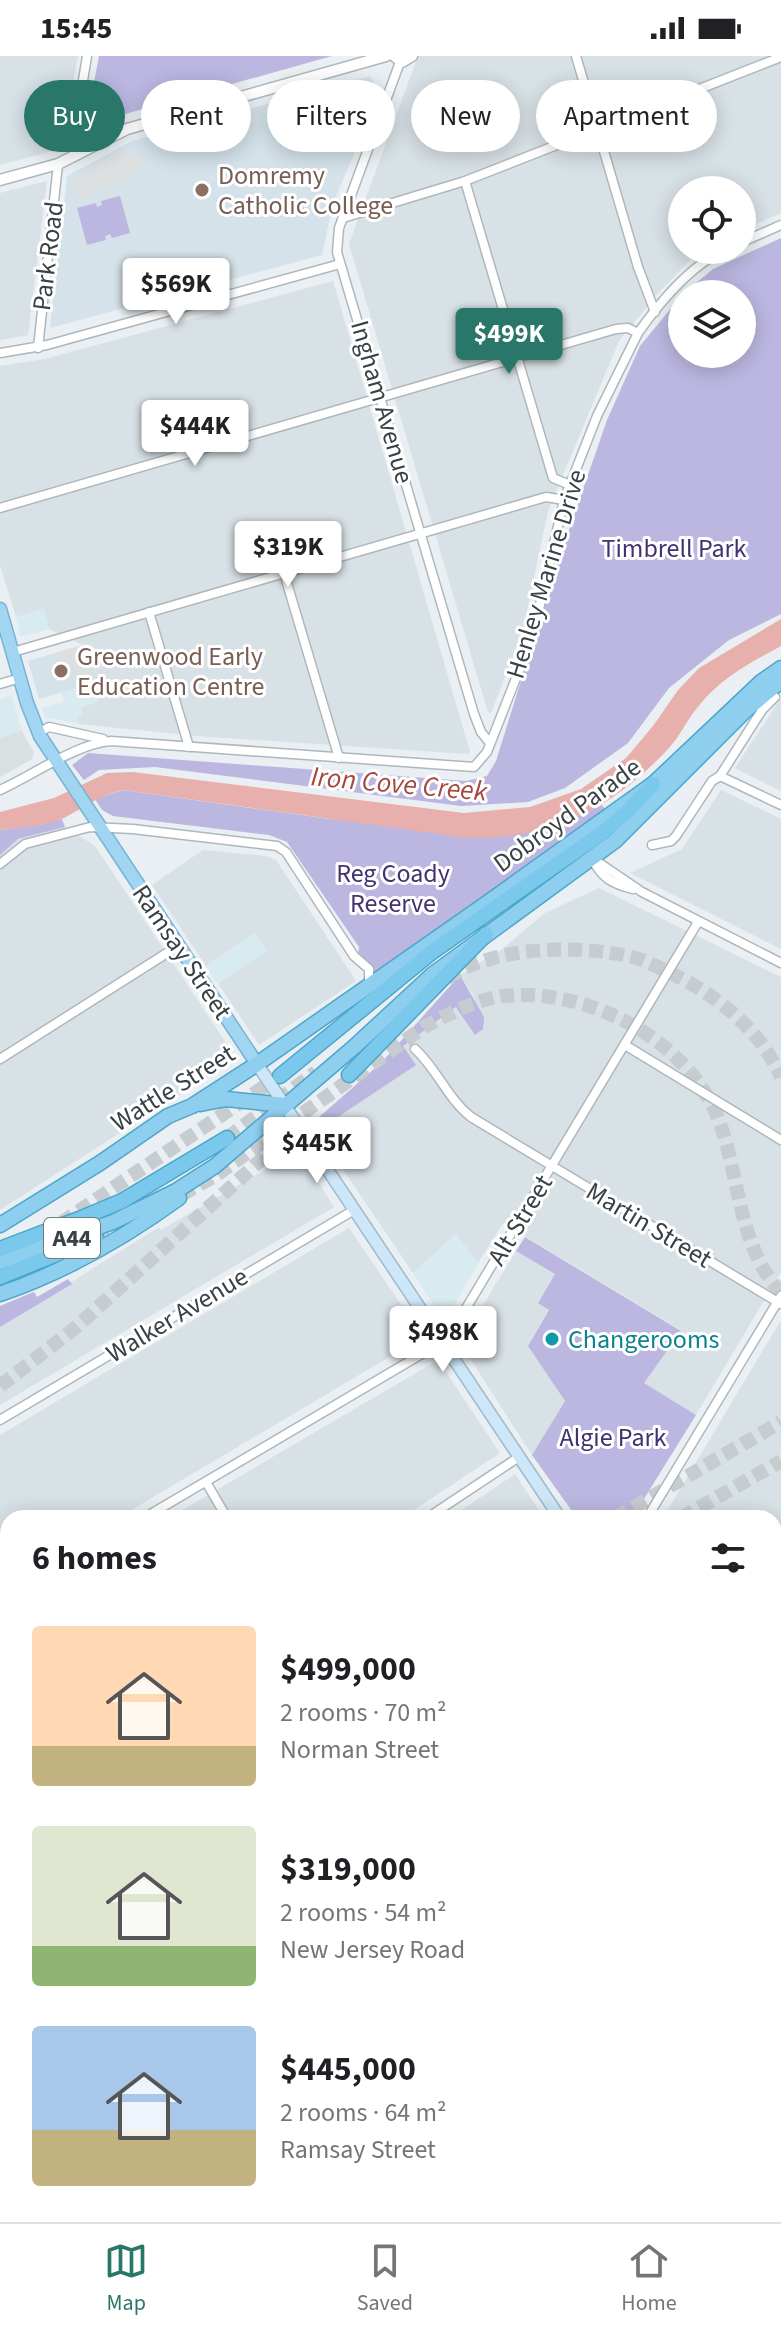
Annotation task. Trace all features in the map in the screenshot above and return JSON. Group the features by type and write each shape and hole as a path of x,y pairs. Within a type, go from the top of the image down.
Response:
{"highway":[{"name":"Dobroyd Parade","path":"285,1105 433,974 486,934 627,812 761,682 781,668"},
{"name":"Dobroyd Parade","path":"369,986 584,848 615,841 746,710 781,681"},
{"path":"280,1076 432,952 584,848"},
{"path":"349,1075 486,934"},
{"name":"Wattle Street","path":"0,1225 100,1163 168,1116 192,1106 257,1064 369,986"},
{"path":"192,1106 226,1099 285,1105"},
{"name":"A44","path":"0,1262 113,1222 176,1191 215,1166 285,1105"},
{"path":"0,1249 122,1201 227,1138"},
{"path":"0,1294 110,1244 193,1188 215,1166"},
{"path":"0,1277 96,1238"}],"main road":[{"name":"Ramsay Street","path":"0,609 38,733 555,1510"}],"street":[{"path":"78,155 74,135 87,56"},
{"path":"0,180 58,164 127,129 386,56"},
{"path":"397,59 407,61 412,56"},
{"path":"576,56 583,80"},
{"path":"717,82 781,57"},
{"name":"Ingham Avenue","path":"397,59 336,244 474,714 481,732 490,743"},
{"path":"343,218 465,181 539,152"},
{"path":"605,152 638,267 655,312"},
{"name":"Park Road","path":"38,348 58,164"},
{"path":"465,181 553,478 570,485"},
{"path":"756,236 781,225"},
{"path":"0,353 38,348 340,264"},
{"name":"Henley Marine Drive","path":"38,733 49,727 111,741 474,767 481,761 490,743 533,635 564,500 597,416 638,333 702,264"},
{"path":"0,508 616,329 628,328 638,333"},
{"path":"13,652 546,497 564,500"},
{"path":"284,573 339,758"},
{"path":"149,612 189,747"},
{"path":"0,684 20,678"},
{"path":"652,845 671,841 676,836 712,781 720,776 762,710 775,697"},
{"name":"Henley Marine Drive","path":"0,790 80,748 111,741"},
{"path":"720,776 781,805"},
{"path":"0,864 25,844 90,827 260,843 281,848 352,952 369,969 369,986"},
{"path":"584,848 598,871 609,881 642,892 781,963"},
{"name":"Alt Street","path":"158,1510 442,1342 456,1325 698,922"},
{"path":"0,1059 178,946"},
{"path":"625,1045 781,1140"},
{"name":"Martin Street","path":"415,1049 428,1061 459,1107 780,1301"},
{"name":"Walker Avenue","path":"0,1420 354,1210"},
{"path":"652,1510 780,1301"},
{"path":"439,1510 519,1457"},
{"path":"206,1482 222,1510"}],"shaded area":[{"path":"0,56 78,56 73,80 24,80 24,152 49,152 0,165"},
{"path":"418,56 781,56 781,213 756,224 756,176 668,176 668,264 686,264 668,280 619,341 548,511 523,630 491,713 488,712 349,244 383,152 395,152 395,119"},
{"name":"Domremy Catholic College","path":"267,104 267,152 354,152 333,203 322,255 50,328 67,176 112,152 125,152 125,145 141,139 141,152 251,152 251,108"},
{"path":"125,149 130,157 136,153 144,166 118,185 115,181 82,200 71,181 125,152"},
{"path":"47,181 28,335 0,340 0,193"},
{"path":"333,281 470,752 197,736 79,724 76,717 81,708 99,700 83,645 49,629 43,609 16,617 0,565 0,366 45,359"},
{"path":"44,609 49,629 20,635 16,617"},
{"name":"Iron Cove Creek","path":"781,619 781,646 715,688 673,743 647,770 602,804 553,826 527,833 468,838 123,790 100,798 57,821 0,830 0,812 54,798 107,773 133,772 464,813 530,807 581,789 626,758 678,690 699,668"},
{"name":"Greenwood Early Education Centre","path":"83,645 94,682 39,699 28,661"},
{"path":"83,645 94,681 77,686 69,658 57,662 54,653"},
{"path":"94,682 99,701 81,708 83,715 76,717 79,724 45,717 42,708 64,701 61,692"},
{"path":"12,695 22,731 0,738 0,699"},
{"path":"781,698 781,791 735,768"},
{"path":"22,731 34,753 31,760 0,777 0,738"},
{"path":"721,790 781,819 781,949 630,873 682,849"},
{"path":"65,827 95,846 236,1058 0,1210 0,853 18,839"},
{"path":"203,850 266,856 276,860 356,981 259,1045 218,983 266,951 259,939 254,934 206,966 152,885"},
{"path":"599,888 781,977 781,1272 696,1415 643,1383 681,1330 503,1223 478,1263 456,1234 413,1273 317,1131 415,1065 402,1046 457,1007 475,1035 483,1029 473,995 460,975 501,950 545,913"},
{"path":"255,934 266,951 217,983 206,966"},
{"path":"298,1150 334,1207 0,1405 0,1327 159,1227 161,1230"},
{"path":"349,1228 423,1337 131,1510 0,1510 0,1435"},
{"path":"456,1234 478,1263 446,1319 443,1319 413,1273"},
{"path":"516,1251 555,1274 538,1302 549,1309 528,1346 565,1401 532,1455 460,1343"},
{"path":"781,1320 781,1510 668,1510"},
{"path":"438,1360 500,1453 414,1510 183,1510"},
{"path":"515,1474 539,1510 462,1510"}],"green space":[{"path":"99,56 332,56 246,80 141,80 141,110 125,114 125,80 94,80"},
{"path":"120,196 130,233 112,238 110,234 105,236 106,240 87,245 77,208 96,203 97,207 102,205 101,201"},
{"name":"Timbrell Park","path":"781,238 781,614 729,640 669,688 628,743 565,788 528,802 461,806 155,767 99,770 84,780 72,765 88,753 466,781 487,776 496,761 560,556 607,420 640,346 668,312 668,368 756,368 756,280 700,280 724,264 756,264 756,249"},
{"name":"Reg Coady Reserve","path":"123,790 330,819 558,825 602,805 607,812 374,975 367,960 358,954 359,947 287,842 269,835 113,816 102,810 95,799"},
{"path":"62,819 65,827 18,839 0,855 0,830"},
{"path":"460,975 484,1017 483,1029 475,1035 456,1007 403,1046 416,1065 317,1131 310,1125 382,1062"},
{"name":"Algie Park","path":"525,1237 681,1331 644,1383 696,1415 637,1510 571,1510 532,1455 565,1401 528,1346 549,1310 538,1303 555,1274 516,1251"},
{"path":"68,1279 72,1284 0,1327 0,1306 34,1292 37,1297"}],"tunnel":[{"path":"447,978 489,959 537,951 586,950 636,958 697,987 731,1012 760,1041 781,1077"},
{"path":"181,1195 215,1176 424,1027 443,1017 472,1004 503,996 534,995 566,1000 627,1022 654,1039 679,1060 699,1084 715,1111 723,1134 755,1252 781,1293"},
{"path":"227,1138 316,1072"},
{"path":"61,1223 280,1076"},
{"path":"0,1386 74,1329 295,1129"},
{"path":"96,1238 152,1210"},
{"path":"629,1510 781,1422"},
{"path":"695,1510 781,1461"}],"place":[{"name":"Domremy Catholic College","path":"202,190"},
{"name":"Greenwood Early Education Centre","path":"61,671"},
{"name":"Changerooms","path":"552,1339"}]}
